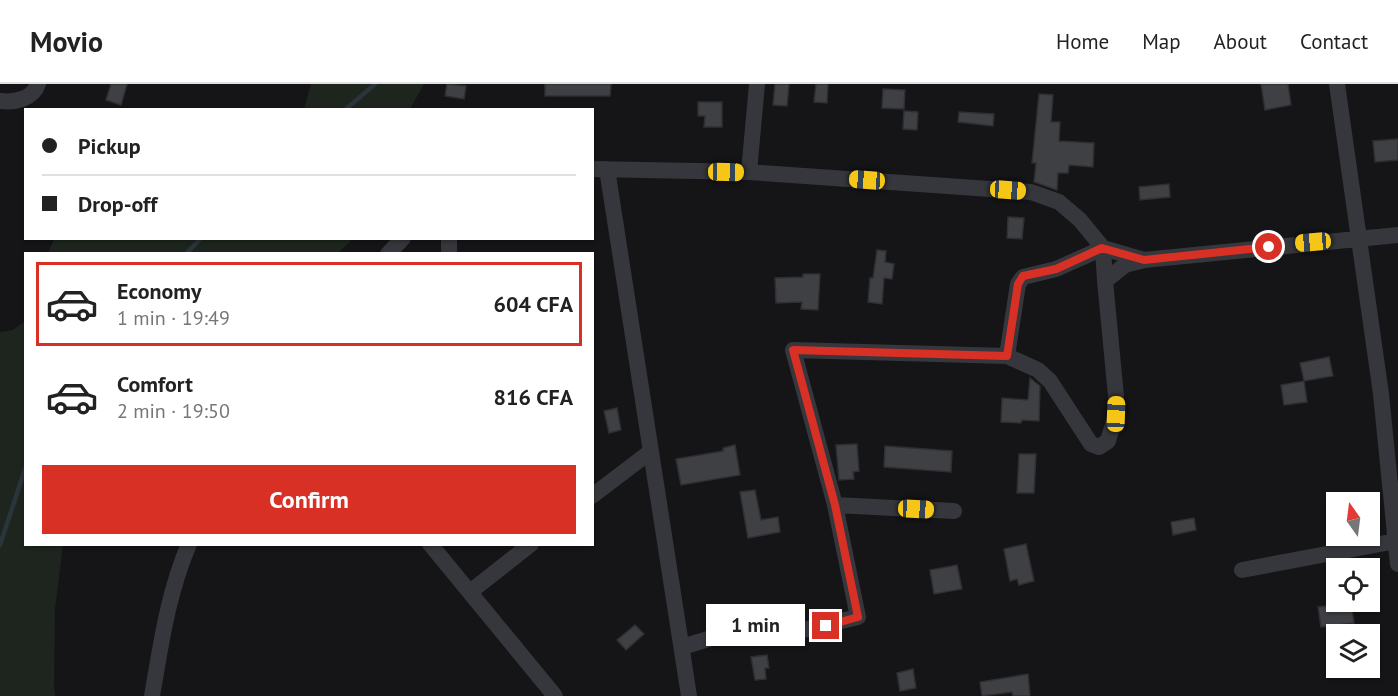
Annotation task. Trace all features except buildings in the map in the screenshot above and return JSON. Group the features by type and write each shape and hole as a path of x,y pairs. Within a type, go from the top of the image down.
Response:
{"street":[{"path":"0,100 18,100 28,96 38,84"},
{"path":"749,172 757,84"},
{"path":"1337,84 1381,394 1398,564"},
{"path":"682,647 715,637 744,632 799,631 858,617 835,505 793,350 1007,356 1038,370 1050,381 1091,444 1099,447 1108,441 1116,414 1116,396 1102,248 1080,220 1059,202 1031,192 749,172 600,169 650,452 689,696"},
{"path":"1106,281 1125,265 1144,260 1398,235"},
{"path":"390,252 402,240"},
{"path":"1007,356 1018,284 1023,276 1056,269 1102,248 1144,260"},
{"path":"594,494 650,452"},
{"path":"835,505 954,511"},
{"path":"1242,570 1396,541"},
{"path":"152,696 167,606 188,546"},
{"path":"432,546 555,696"},
{"path":"470,592 528,546"}],"shaded area":[{"path":"311,84 424,84 411,108 304,108"},
{"path":"53,240 352,240 339,252 48,252"},
{"path":"24,322 24,546 63,546 55,609 55,696 0,696 0,332 13,330"}],"waterway":[{"path":"347,108 375,84"},
{"path":"188,252 199,240"},
{"path":"0,545 24,472"}],"route":[{"path":"826,626 858,617 835,505 793,350 1007,356 1018,284 1023,276 1056,269 1102,248 1144,260 1269,247"}]}
